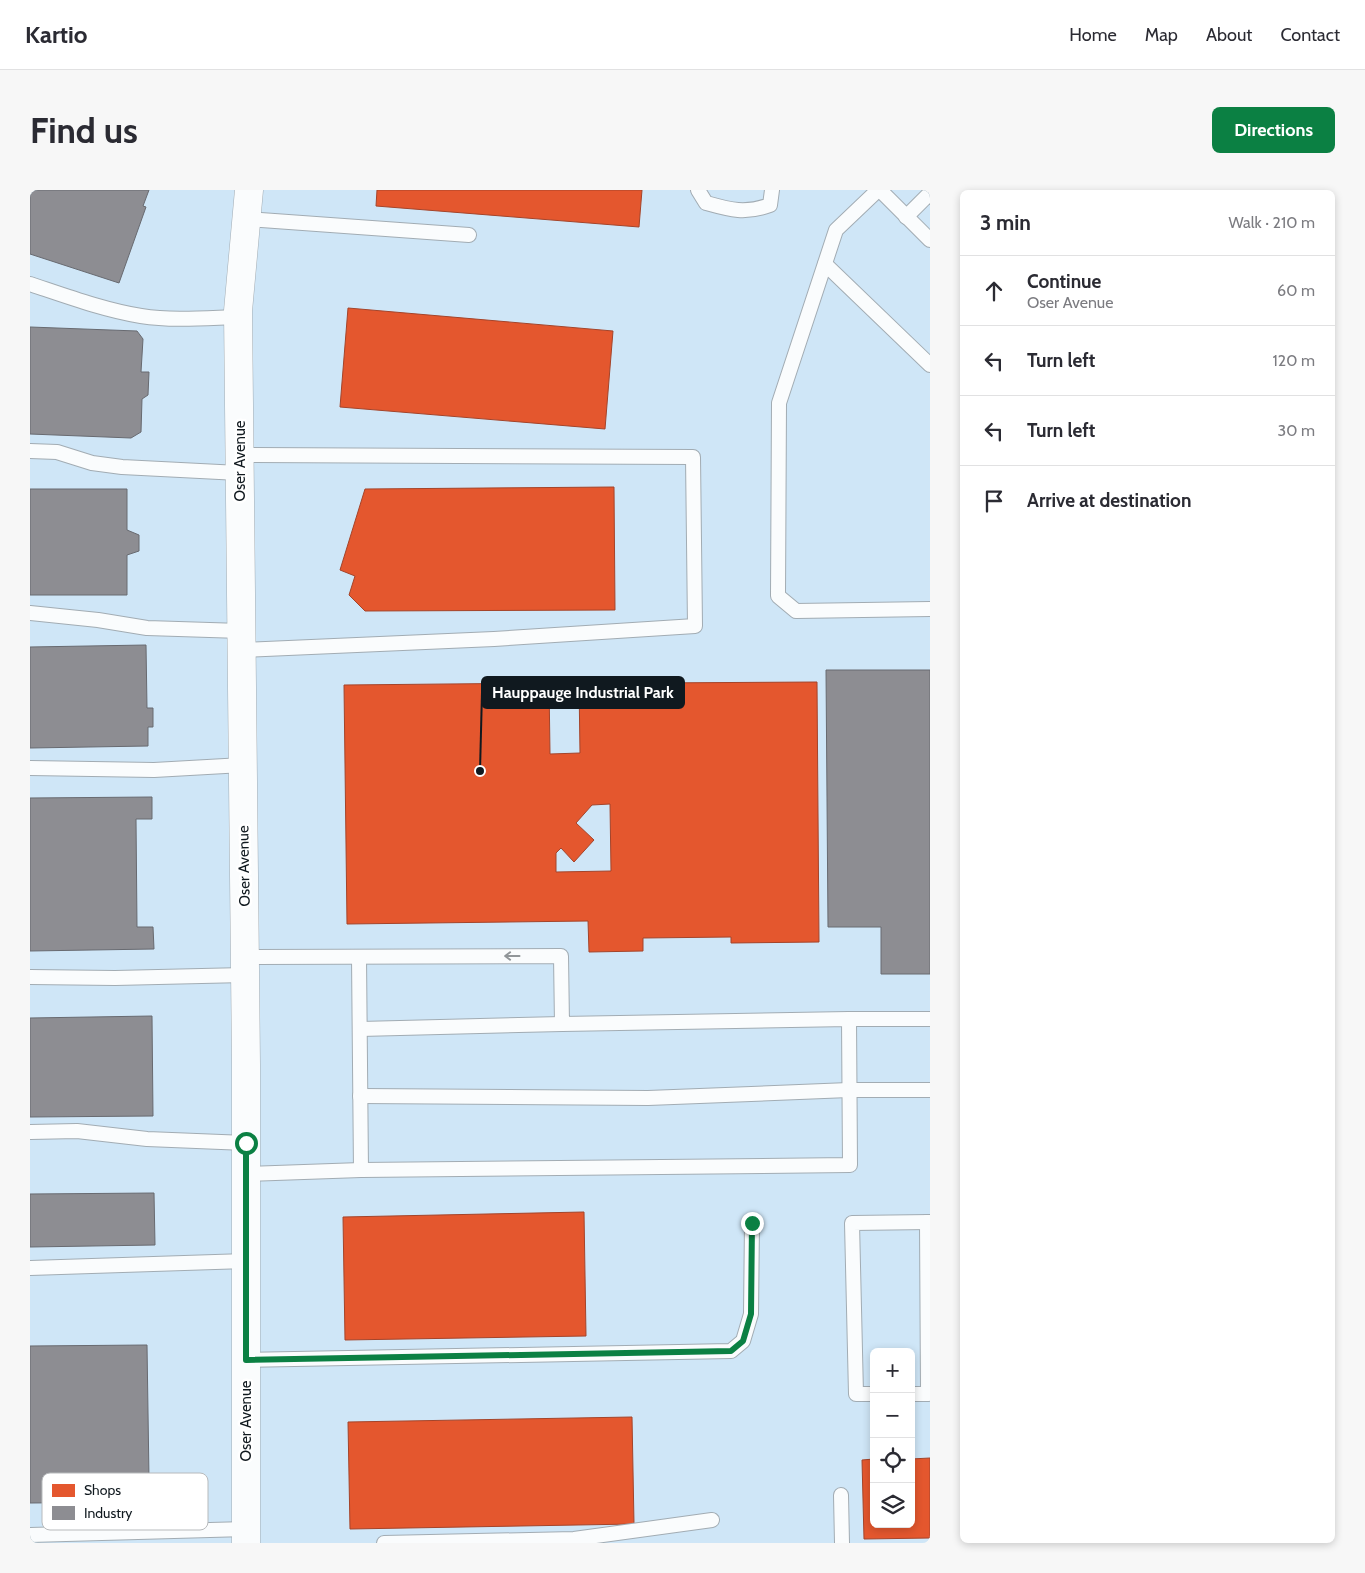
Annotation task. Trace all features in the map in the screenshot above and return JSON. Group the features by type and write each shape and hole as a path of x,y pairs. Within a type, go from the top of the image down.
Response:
{"street":[{"name":"Oser Avenue","path":"246,1536 245,966 238,317 249,190"}],"lane":[{"path":"698,190 706,203 732,210 753,211 770,205 772,190"},
{"path":"928,605 796,611 778,596 779,403 836,230 879,190 930,240"},
{"path":"906,217 930,193"},
{"path":"247,219 469,235"},
{"path":"825,264 930,365"},
{"path":"30,284 76,299 141,316 185,320 238,317"},
{"path":"30,451 57,452 92,463 122,467 693,457 695,626 503,639 242,641 98,620 30,613"},
{"path":"30,768 154,770 243,765"},
{"path":"30,977 115,978 359,957 561,956 562,1024"},
{"path":"359,957 361,1170"},
{"path":"246,1174 361,1170 850,1165 849,1019"},
{"path":"360,1028 930,1019"},
{"path":"360,1096 648,1098 849,1090 930,1090"},
{"path":"30,1132 77,1131 147,1139 246,1143"},
{"path":"870,1394 856,1394 852,1224 928,1222 928,1394 915,1394"},
{"path":"246,1360 731,1351 743,1341 751,1314 752,1223"},
{"path":"30,1268 246,1261"},
{"path":"841,1495 842,1543"},
{"path":"384,1543 574,1539 712,1520"},
{"path":"30,1535 246,1536"}],"shaded area":[{"path":"30,190 930,190 930,1543 30,1543"}],"building: Shops":[{"path":"377,190 642,190 639,227 376,206"},
{"path":"348,308 613,331 605,429 340,407"},
{"path":"614,487 615,610 365,611 349,595 355,576 340,570 365,489"},
{"path":"817,682 819,942 731,943 731,937 643,938 643,951 589,952 588,921 347,924 344,685 549,683 550,754 580,753 579,683 611,683 611,699 649,698 649,683","holes":["610,804 611,871 556,872 556,853 561,848 574,862 594,840 576,823 592,805"]},
{"path":"584,1212 586,1336 345,1340 343,1217"},
{"path":"632,1417 634,1524 350,1529 348,1422"},
{"path":"930,1458 930,1538 864,1539 862,1460 870,1459 870,1528 915,1528 915,1459"}],"building: Industry":[{"path":"30,190 149,190 143,206 146,207 119,283 30,254"},
{"path":"30,327 137,331 143,339 141,372 149,372 148,395 142,399 141,432 131,438 30,434"},
{"path":"30,489 127,489 127,530 139,535 139,551 127,555 127,595 30,595"},
{"path":"146,645 147,708 153,708 153,727 148,727 148,746 30,748 30,647"},
{"path":"826,670 930,670 930,974 881,974 881,927 828,927"},
{"path":"152,797 152,819 136,819 137,927 153,927 154,949 30,951 30,798"},
{"path":"152,1016 153,1116 30,1117 30,1018"},
{"path":"154,1193 155,1245 30,1247 30,1194"},
{"path":"147,1345 149,1473 42,1473 42,1503 30,1503 30,1346"}],"place":[{"name":"Hauppauge Industrial Park","path":"480,771"}],"route":[{"path":"246,1143 246,1360 731,1351 743,1341 751,1314 752,1223"}]}
